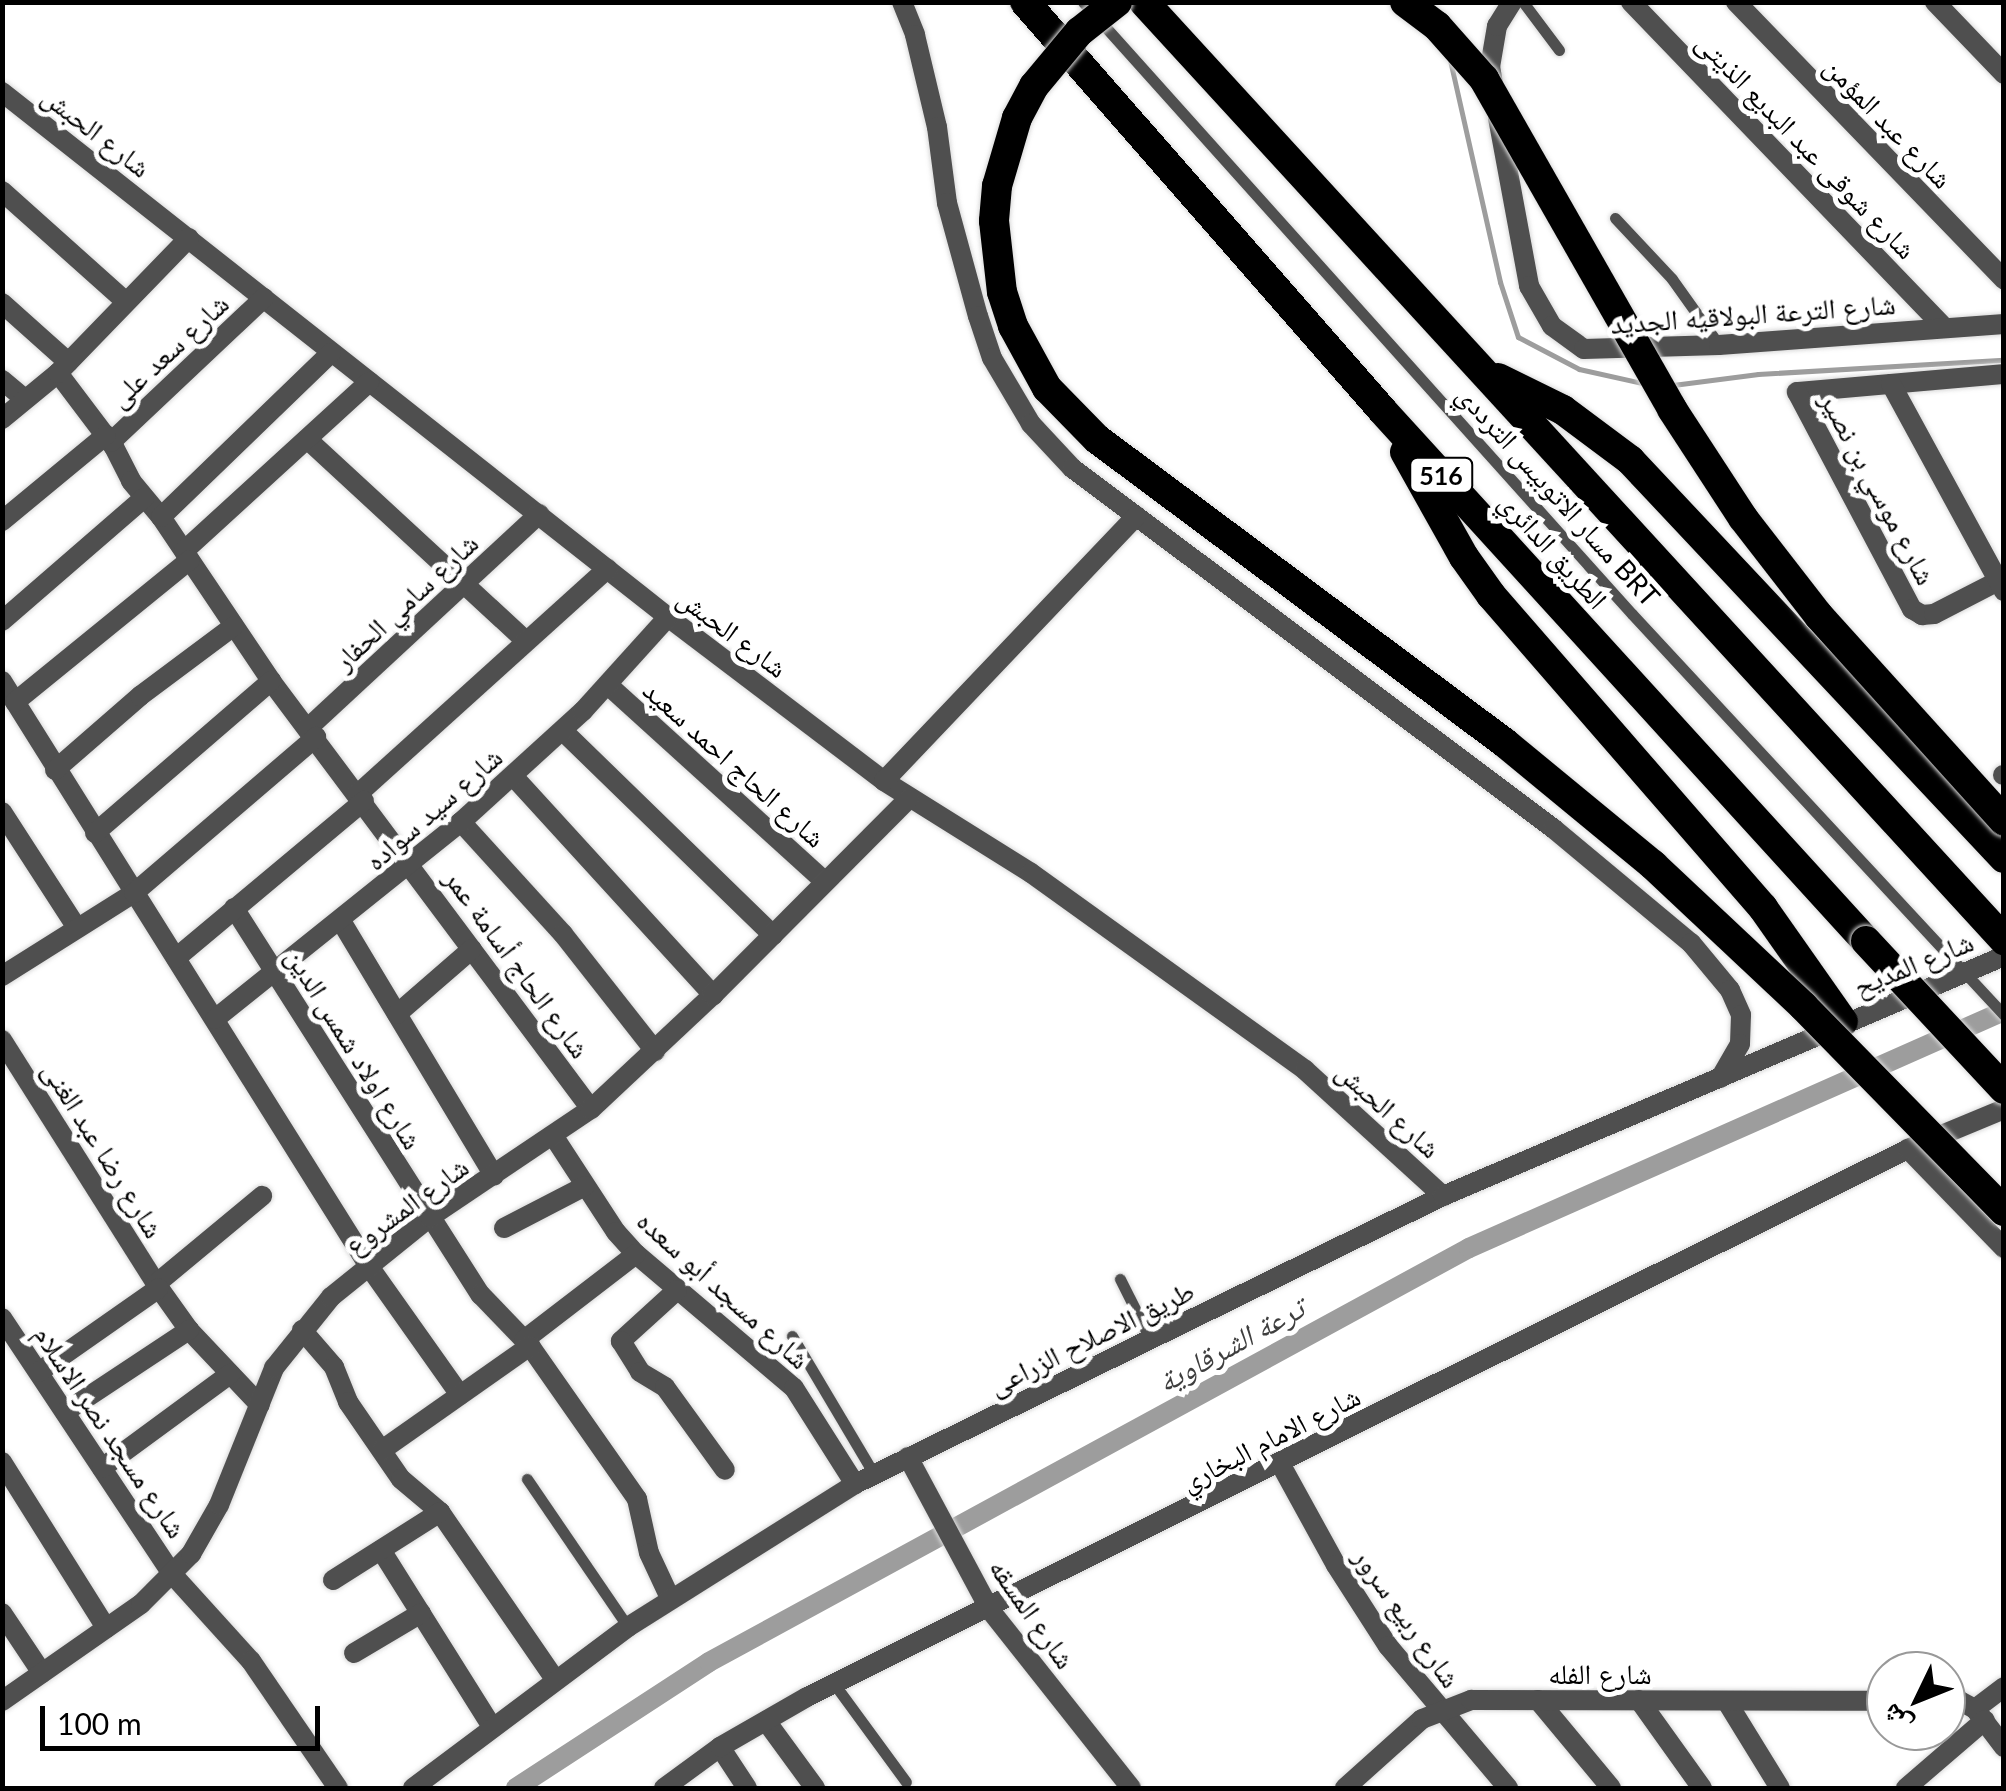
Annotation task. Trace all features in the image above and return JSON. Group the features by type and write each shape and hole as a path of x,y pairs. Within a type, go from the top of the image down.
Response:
{"highway":[{"name":"الطريق الدائري","path":"1025,2 1382,410 2004,1089"},
{"path":"1118,2 1079,32 1034,86 1005,151 997,186 994,221 1002,292 1013,326 1048,388 1097,440 1505,743 1653,865 1765,968 2004,1212"},
{"path":"1144,2 2004,940"},
{"path":"1406,2 1437,26 1484,79 1672,409 1744,518 1820,616 2004,821"},
{"path":"1487,373 1563,410 1630,460 2004,858"},
{"path":"1382,410 1435,510 1491,595 1763,908 1843,1022"}],"street":[{"path":"902,2 915,35 937,126 956,241 992,358 1011,395 1051,450 1554,829 1691,943 1730,990 1741,1015 1735,1058 1716,1081"},
{"name":"شارع الترعة البولاقيه الجديد","path":"1512,2 1496,26 1490,67 1529,286 1543,314 1562,336 1584,349 1719,345 2004,324"},
{"name":"شارع شوقى عبد البديع الذيتى","path":"1631,2 1944,327"},
{"name":"شارع عبد المؤمن","path":"1736,2 2004,280"},
{"path":"1935,2 2004,74"},
{"name":"شارع الحبش","path":"2,92 668,617 884,781 1032,873 1305,1070 1443,1196"},
{"path":"2,190 126,302"},
{"path":"2,418 63,367 188,238"},
{"name":"شارع سعد على","path":"2,521 108,438 264,298"},
{"name":"شارع الحاج أسامة عمر","path":"2,303 63,367 144,498 162,517 271,680 591,1109"},
{"path":"162,517 331,353"},
{"path":"2002,583 1891,384 2004,374"},
{"path":"2,380 25,400"},
{"path":"15,702 187,555 370,382"},
{"name":"شارع موسي بن نصير","path":"1891,384 1797,392 1912,610 1922,615 1934,614 2002,583"},
{"path":"307,439 466,582 526,642"},
{"path":"2,621 144,498"},
{"name":"شارع سامي الحفار","path":"2,976 134,894 312,733 539,514"},
{"path":"884,781 1136,516"},
{"path":"176,958 362,797 607,569"},
{"name":"شارع سيد سواده","path":"215,1019 412,866 462,822 563,730 668,617"},
{"path":"55,770 140,696 234,626"},
{"path":"95,834 271,680"},
{"path":"2,682 368,1265 460,1395"},
{"name":"شارع الحاج احمد سعيد","path":"608,685 825,882"},
{"path":"563,730 773,935"},
{"path":"513,776 712,995"},
{"name":"شارع المشروع","path":"2,1701 173,1575 206,1530 274,1368 302,1330 368,1265 430,1217 554,1138 591,1109 655,1051 908,799"},
{"path":"2,812 77,928"},
{"path":"462,822 563,934 655,1051"},
{"name":"شارع اولاد شمس الدين","path":"234,908 481,1295 527,1343 638,1499 649,1553 670,1598"},
{"path":"340,921 494,1176"},
{"path":"396,1014 472,949"},
{"name":"شارع المديح","path":"1843,1022 2004,956"},
{"name":"طريق الاصلاح الزراعى","path":"413,1788 554,1678 670,1598 864,1479 1443,1196 1716,1081 1843,1022"},
{"name":"شارع رضا عبد الغنى","path":"2,1040 157,1286 189,1330 260,1405"},
{"name":"شارع الامام البخاري","path":"664,1788 720,1748 834,1685 1282,1465 1908,1149 2004,1109"},
{"name":"شارع مسجد أبو سعده","path":"554,1138 636,1254 794,1388 864,1479"},
{"path":"1908,1149 2004,1248"},
{"path":"504,1228 585,1186"},
{"path":"39,1372 157,1286 262,1196"},
{"path":"382,1450 460,1395 636,1254"},
{"path":"676,1290 620,1341 640,1372 665,1387 725,1470"},
{"name":"شارع مسجد نصر الاسلام","path":"2,1318 173,1575 251,1662 338,1788"},
{"path":"65,1412 189,1330"},
{"path":"302,1330 334,1367 348,1402 401,1479 440,1512 554,1678"},
{"path":"102,1468 230,1374"},
{"name":"شارع المسقه","path":"908,1457 990,1610 1131,1788"},
{"path":"2,1462 106,1628"},
{"name":"شارع ربيع سرور","path":"1282,1465 1336,1565 1388,1646 1505,1788"},
{"path":"333,1580 440,1512"},
{"path":"382,1550 492,1727"},
{"path":"2,1613 42,1673"},
{"path":"354,1653 421,1613"},
{"path":"1906,1788 2004,1687"},
{"name":"شارع الفله","path":"1345,1788 1422,1719 1439,1709 1471,1700 1866,1702"},
{"path":"1538,1700 1611,1788"},
{"path":"1639,1700 1702,1788"},
{"path":"1727,1702 1780,1788"},
{"path":"1966,1705 1980,1714 2004,1747"},
{"path":"766,1721 816,1788"},
{"path":"720,1748 747,1788"}],"lane":[{"name":"مسار الاتوبيس الترددي BRT","path":"1084,2 1632,614 2004,1014"},
{"path":"1522,2 1559,50"},
{"path":"1615,218 1672,279 1719,345"},
{"path":"1120,1280 1150,1339"},
{"path":"792,1336 864,1479"},
{"path":"528,1479 628,1627"},
{"path":"834,1685 906,1782"}],"waterway":[{"path":"1450,60 1500,282 1518,337 1579,369 1642,383"},
{"path":"1673,385 1758,374 2004,360"},
{"name":"ترعة الشرقاوية","path":"516,1788 709,1662 1469,1248 2004,1011"}]}
